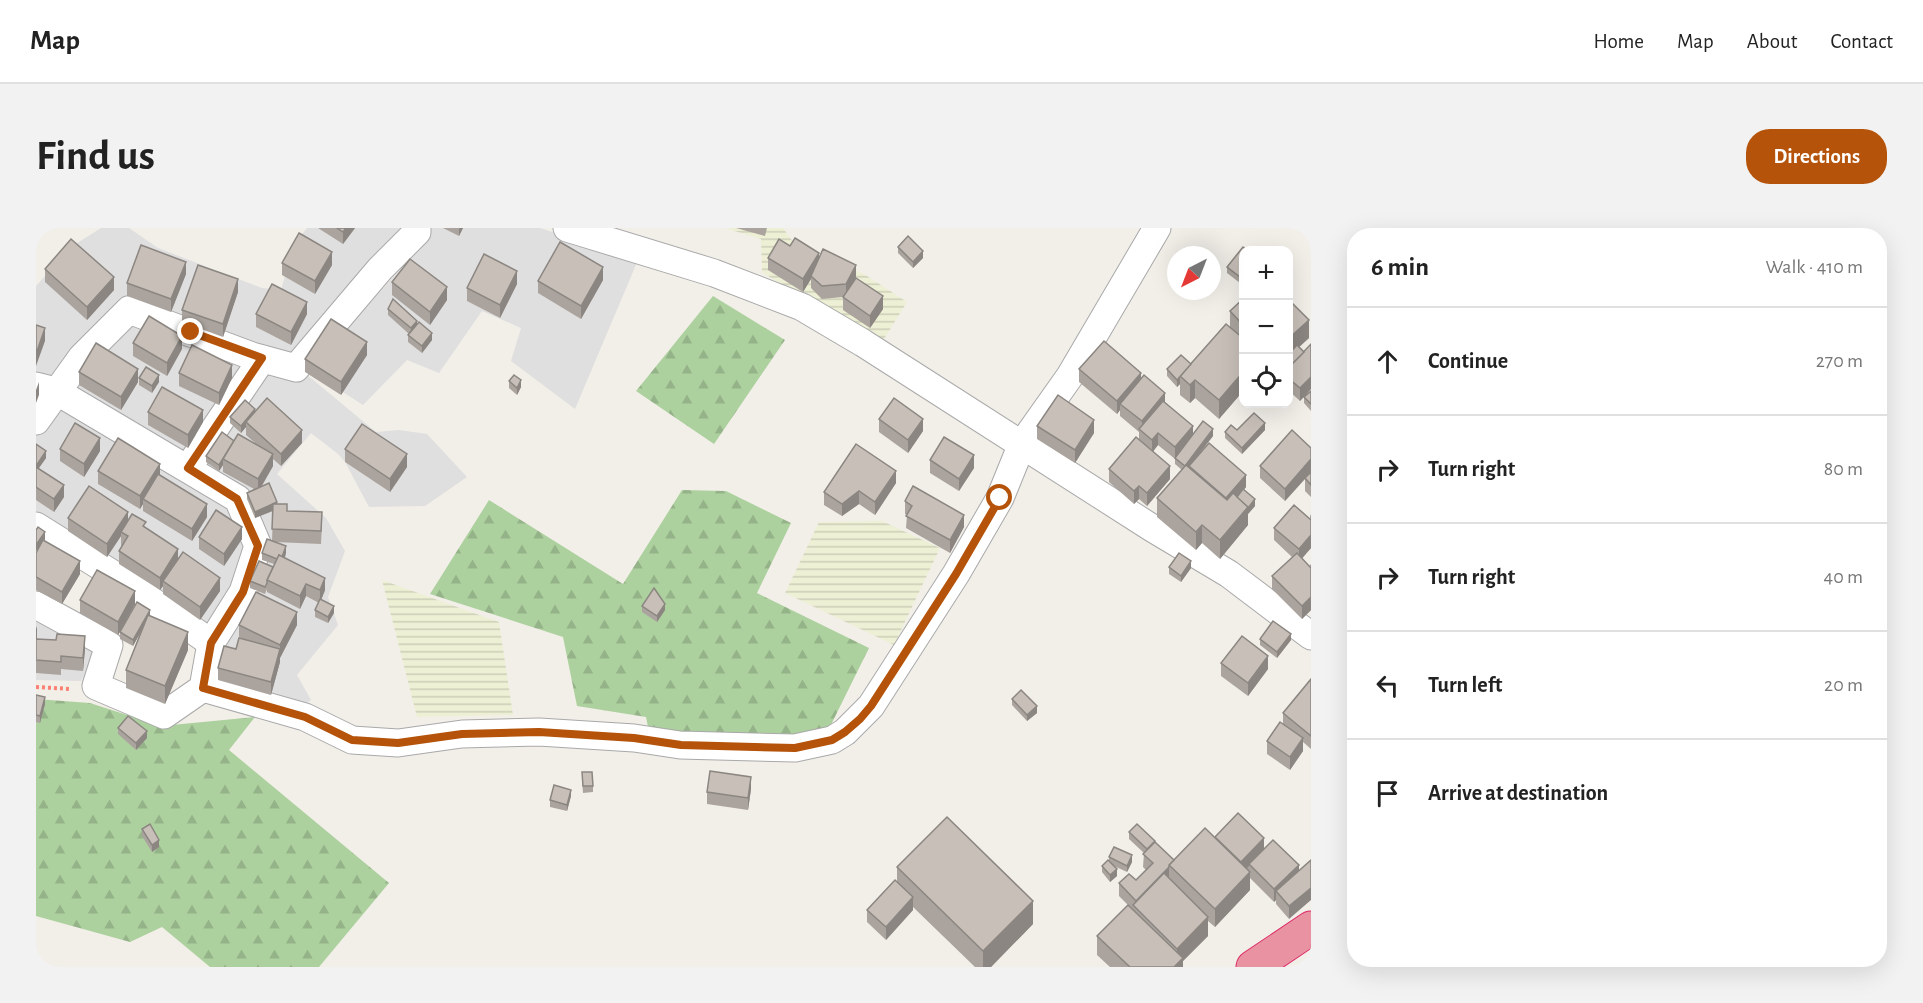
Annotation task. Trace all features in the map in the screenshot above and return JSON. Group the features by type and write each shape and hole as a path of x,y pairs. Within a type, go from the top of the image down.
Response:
{"highway":[{"path":"1253,967 1311,928"}],"street":[{"path":"36,421 46,388 82,357 129,310 296,368 380,269 417,232 417,228"},
{"path":"567,228 604,233 802,307 863,343 1152,528 1229,574 1311,636"},
{"path":"203,688 305,717 352,740 398,743 462,734 539,732 634,738 681,745 795,748 832,740 860,719 871,706 956,574 1000,498 1022,444 1070,376 1157,228"},
{"path":"188,468 262,358"},
{"path":"36,605 109,645 96,686 164,715 203,688 211,643 243,592 258,546 237,499 188,468 46,388"},
{"path":"36,526 127,583 211,643"}],"path":[{"path":"36,687 71,689 96,686"}],"shaded area":[{"path":"101,228 129,228 158,248 262,288 281,290 294,244 307,228 407,228 294,360 125,299 50,382 36,379 36,286 71,247"},
{"path":"426,228 540,228 638,260 575,409 511,361 521,328 482,311 439,373 407,360 363,405 310,371 425,241"},
{"path":"129,321 246,361 184,456 71,384"},
{"path":"263,369 306,374 376,432 399,430 427,434 467,477 425,506 369,507 345,462 311,433 277,474 326,518 345,551 328,597 338,625 297,675 311,700 301,708 213,683 217,652 268,542 200,465"},
{"path":"62,403 228,502 248,548 236,590 209,628 36,518 36,431"},
{"path":"36,614 98,649 81,681 36,680"}],"green space":[{"path":"725,228 783,228 796,246 864,274 907,302 879,347 762,272 761,239"},
{"path":"713,296 785,340 714,444 636,391"},
{"path":"682,490 726,491 791,523 757,593 869,648 817,753 649,732 646,717 577,706 563,637 430,594 489,500 623,584"},
{"path":"882,521 940,548 894,645 785,593 819,522"},
{"path":"382,580 499,622 513,715 417,717"},
{"path":"36,699 90,703 161,726 255,717 229,750 389,883 319,967 210,967 162,927 130,942 36,916"}],"building":[{"path":"299,233 332,252 315,281 282,263"},
{"path":"908,236 923,251 913,262 898,247"},
{"path":"795,238 819,253 803,279 768,258 779,239 790,246"},
{"path":"71,239 114,277 87,307 45,269"},
{"path":"560,242 603,267 581,306 538,281"},
{"path":"141,245 186,262 171,299 127,283"},
{"path":"823,249 856,265 846,284 822,286 811,276"},
{"path":"1239,252 1239,276 1227,267"},
{"path":"484,254 517,271 500,305 467,288"},
{"path":"410,259 447,287 430,312 392,282"},
{"path":"198,265 238,279 223,324 182,310"},
{"path":"856,278 883,296 870,316 843,297"},
{"path":"272,284 307,302 291,332 256,314"},
{"path":"393,299 417,321 411,328 388,309"},
{"path":"1239,303 1239,321 1230,311"},
{"path":"1293,304 1309,320 1293,334"},
{"path":"149,316 182,336 167,363 133,343"},
{"path":"331,319 367,342 341,382 305,359"},
{"path":"419,322 432,333 422,346 408,335"},
{"path":"1226,324 1239,335 1239,377 1219,400 1195,380 1190,385 1180,376"},
{"path":"36,325 45,328 36,354"},
{"path":"1104,341 1141,373 1117,401 1079,369"},
{"path":"96,343 138,369 121,397 79,372"},
{"path":"1311,344 1311,377 1300,388 1293,382 1293,363"},
{"path":"192,345 232,365 219,393 179,373"},
{"path":"1297,345 1304,352 1293,363 1293,354 1293,349"},
{"path":"1181,355 1191,364 1177,380 1167,369"},
{"path":"146,367 159,375 152,386 139,378"},
{"path":"514,375 521,380 517,388 509,381"},
{"path":"1144,375 1165,393 1142,421 1120,404"},
{"path":"162,387 203,410 188,435 148,412"},
{"path":"1311,391 1311,404 1304,397"},
{"path":"1058,395 1094,420 1075,450 1037,426"},
{"path":"267,398 302,430 281,454 246,422"},
{"path":"894,398 923,419 908,440 879,419"},
{"path":"245,400 255,409 241,426 230,417"},
{"path":"1163,401 1193,426 1175,447 1158,433 1152,440 1139,429"},
{"path":"1254,413 1265,423 1242,448 1225,432 1231,425 1237,430"},
{"path":"1203,421 1213,429 1185,466 1175,458"},
{"path":"75,423 100,438 84,464 60,449"},
{"path":"362,424 407,454 390,479 345,449"},
{"path":"1292,430 1311,448 1311,459 1285,489 1260,466"},
{"path":"222,432 234,441 219,465 206,456"},
{"path":"238,434 273,454 258,479 223,459"},
{"path":"944,437 974,455 959,479 930,460"},
{"path":"1136,437 1170,466 1147,493 1139,486 1134,491 1109,469"},
{"path":"118,438 160,464 140,496 98,471"},
{"path":"1209,443 1246,475 1226,498 1189,466"},
{"path":"36,444 46,451 36,466"},
{"path":"856,444 896,471 875,502 859,491 842,504 824,492"},
{"path":"1186,465 1227,500 1233,493 1248,507 1220,540 1202,525 1196,532 1157,498"},
{"path":"36,467 64,485 54,499 36,487"},
{"path":"1311,472 1311,485 1305,478"},
{"path":"158,474 207,504 192,529 143,499"},
{"path":"269,483 277,502 255,512 247,493"},
{"path":"89,486 128,512 107,544 68,518"},
{"path":"913,486 964,515 950,540 906,516 912,506 905,501"},
{"path":"1243,489 1255,499 1248,508 1237,497"},
{"path":"273,504 287,504 287,511 322,512 321,531 272,529"},
{"path":"1294,505 1311,520 1311,535 1299,549 1274,528"},
{"path":"216,510 242,527 224,554 199,537"},
{"path":"132,514 146,522 143,526 178,549 160,578 119,551 128,536 121,532"},
{"path":"38,527 45,532 36,545 36,530"},
{"path":"267,539 286,546 282,557 279,555 277,559 262,553"},
{"path":"43,540 80,561 62,592 36,577 36,553"},
{"path":"183,552 220,578 200,607 163,581"},
{"path":"1179,553 1191,561 1181,576 1169,567"},
{"path":"1297,553 1311,568 1311,597 1302,606 1272,576"},
{"path":"279,555 325,578 320,590 306,584 300,596 267,580"},
{"path":"259,561 273,567 265,587 250,581"},
{"path":"97,570 135,591 118,622 80,600"},
{"path":"654,588 665,604 657,616 642,606"},
{"path":"256,592 297,612 280,645 239,625"},
{"path":"320,599 334,606 328,617 315,610"},
{"path":"137,602 150,610 133,640 120,632"},
{"path":"148,615 188,632 165,686 126,670"},
{"path":"1273,621 1291,634 1277,652 1260,639"},
{"path":"57,634 85,636 83,658 61,656 61,662 36,660 36,639 56,640"},
{"path":"1242,636 1268,656 1248,683 1221,663"},
{"path":"239,638 280,649 271,682 218,668 224,646 236,649"},
{"path":"1311,679 1311,736 1283,713"},
{"path":"1021,690 1037,706 1027,715 1012,699"},
{"path":"36,695 45,697 40,716 36,715"},
{"path":"128,716 147,731 136,743 118,728"},
{"path":"1280,722 1303,738 1290,757 1267,741"},
{"path":"710,771 751,777 748,798 707,792"},
{"path":"582,772 592,772 593,786 583,786"},
{"path":"554,785 571,790 567,805 550,800"},
{"path":"1238,813 1264,838 1241,862 1215,837"},
{"path":"947,817 1033,901 983,951 897,867"},
{"path":"150,824 159,840 152,845 142,829"},
{"path":"1137,824 1155,841 1147,849 1129,832"},
{"path":"1205,828 1250,872 1215,909 1169,865"},
{"path":"1273,840 1299,865 1274,889 1249,864"},
{"path":"1155,842 1174,860 1136,901 1119,883 1129,874 1136,880 1153,863 1143,854"},
{"path":"1114,847 1132,855 1127,866 1109,857"},
{"path":"1108,860 1117,869 1110,875 1102,866"},
{"path":"1311,860 1311,888 1289,906 1276,891"},
{"path":"1164,873 1208,917 1177,949 1133,905"},
{"path":"895,880 913,897 886,927 867,910"},
{"path":"1128,905 1183,958 1174,967 1130,967 1097,936"}],"route":[{"path":"191,332 262,358 188,468 237,499 258,546 243,592 211,643 203,688 305,717 352,740 398,743 462,734 539,732 606,735 681,745 795,748 832,740 860,719 871,706 956,574 1000,498"}]}
